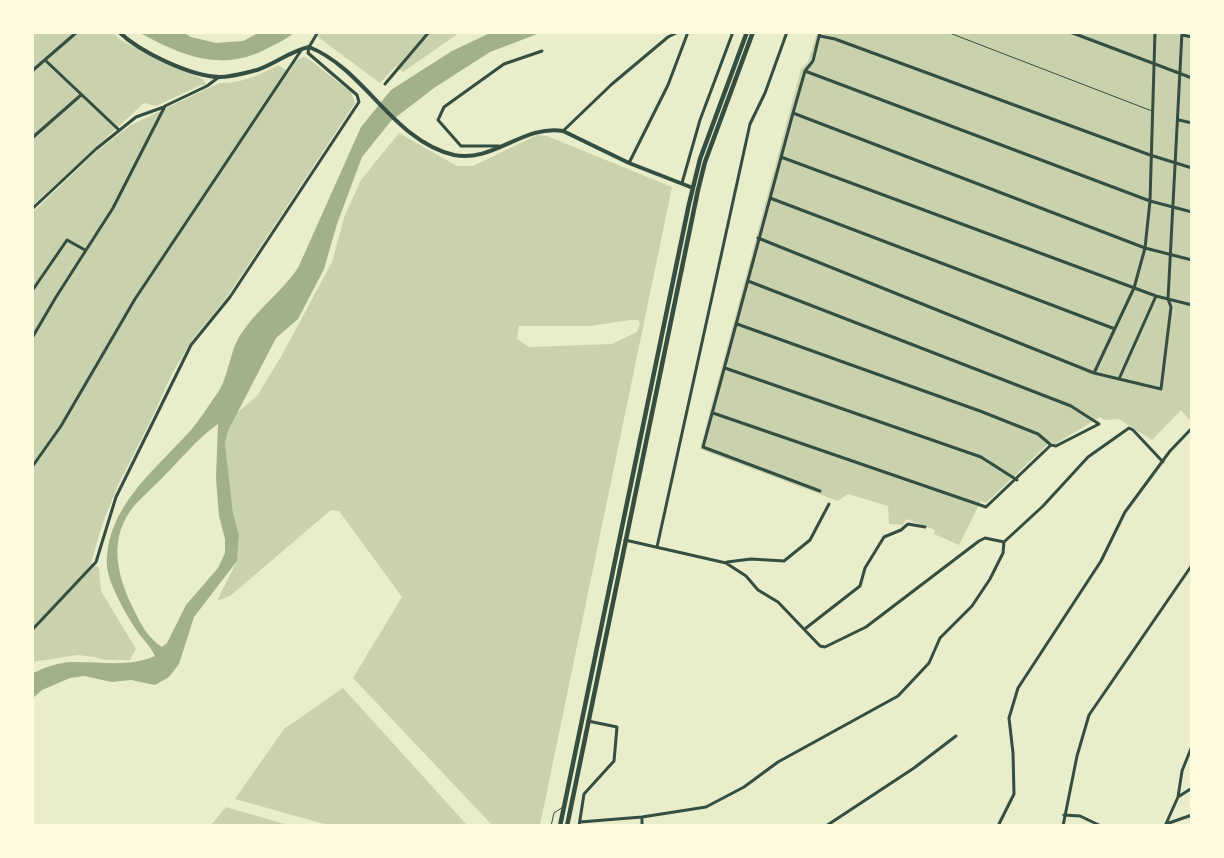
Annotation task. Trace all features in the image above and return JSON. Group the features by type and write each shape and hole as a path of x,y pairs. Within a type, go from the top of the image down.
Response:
{"main road":[{"path":"560,826 693,188 700,160 747,32"},
{"path":"567,826 705,162 753,32"}],"street":[{"path":"32,71 77,32"},
{"path":"119,32 170,63 200,74 219,77 260,69 302,48 309,47 318,50 345,71 420,140 456,155 476,156 545,131 563,131 629,162 693,188"},
{"path":"32,630 96,562 116,496 191,346 230,297 359,102 358,95 308,53 309,47 318,32"},
{"path":"385,84 429,32"},
{"path":"563,131 612,84 668,37 678,32"},
{"path":"629,162 668,85 688,32"},
{"path":"682,183 700,120 733,32"},
{"path":"657,547 750,124 765,93 787,32"},
{"path":"1070,32 1154,66 1192,78"},
{"path":"1094,373 1134,288 1145,248 1150,202 1155,32"},
{"path":"820,491 703,447 805,70 812,61 820,34 1150,155 1192,168"},
{"path":"758,238 1094,373 1161,389 1171,307 1168,299 1179,120 1182,34 1192,37"},
{"path":"32,468 61,426 135,299 302,48"},
{"path":"502,146 461,146 438,120 444,108 504,64 542,51"},
{"path":"45,60 119,130"},
{"path":"805,70 1150,202 1192,212"},
{"path":"32,209 119,130 136,117 207,86 219,77"},
{"path":"32,138 81,95"},
{"path":"32,338 34,329 113,208 164,106"},
{"path":"793,113 1145,248 1192,260"},
{"path":"1179,120 1192,123"},
{"path":"781,157 1156,296 1192,304"},
{"path":"770,198 1115,329"},
{"path":"32,291 67,240 85,250"},
{"path":"737,324 980,411 1038,434 1051,445 1056,446 1099,424 1071,406 748,281"},
{"path":"1119,379 1156,296"},
{"path":"725,368 981,457 1017,480"},
{"path":"713,412 986,507 1017,480 1051,445"},
{"path":"588,721 617,727 614,761 584,794 580,824 706,807 744,786 785,758 898,696 929,663 940,638 972,606 990,579 1003,553 1004,542 1043,506 1088,457 1129,428 1163,462"},
{"path":"998,826 1014,794 1013,753 1008,718 1018,688 1101,560 1125,512 1192,428"},
{"path":"625,540 726,562 751,560 784,561 810,540 829,504"},
{"path":"806,628 860,586 865,568 884,537 901,530 908,524 925,527"},
{"path":"726,562 746,576 758,590 778,602 806,628 820,646 829,646 866,627 979,541 985,538 1004,542"},
{"path":"1063,826 1064,815 1089,715 1192,565"},
{"path":"826,826 914,768 956,736"},
{"path":"1165,825 1178,797 1182,771 1192,746"},
{"path":"1178,797 1192,788"},
{"path":"1064,815 1080,816 1101,826"},
{"path":"1165,825 1192,815"},
{"path":"642,817 642,826"}],"lane":[{"path":"947,32 1152,111"},
{"path":"550,826 554,813 564,806"}],"shaded area":[{"path":"321,32 459,33 403,72 396,66 380,83 318,37"},
{"path":"33,33 113,33 121,40 166,64 203,79 207,86 201,85 156,106 144,103 33,205"},
{"path":"140,33 184,33 191,37 216,43 243,41 258,33 293,33 282,41 253,55 220,60 188,55 156,42"},
{"path":"490,33 540,33 490,52 434,88 391,121 362,157 337,224 324,269 298,319 276,338 228,431 225,443 233,513 239,535 237,561 194,617 179,664 169,677 155,685 131,680 112,682 84,676 70,678 42,690 33,698 33,673 60,663 124,663 145,660 155,656 127,615 108,573 109,545 114,526 123,508 135,491 194,427 217,394 224,380 237,341 247,325 298,268 361,127 391,90 452,51","holes":["218,424 216,478 219,516 225,539 225,553 218,568 186,605 167,643 162,647 156,643 144,628 126,592 119,569 118,545 120,533 131,510 142,497 196,443"]},
{"path":"817,33 1191,33 1191,422 1181,410 1152,440 1119,419 1104,420 1100,417 1055,444 1051,441 986,503 981,501 959,545 934,534 935,530 906,519 903,525 889,524 888,506 848,494 838,501 700,449 801,69 808,62"},
{"path":"306,57 351,92 355,103 227,297 192,340 172,374 118,485 102,525 91,563 99,568 101,591 136,649 130,660 105,660 77,655 33,662 33,212 97,151 131,125 219,83 235,82 250,78 278,65 289,72 296,61"},
{"path":"399,133 457,166 473,166 537,135 547,136 672,187 540,825 492,825 353,678 402,597 339,511 331,510 230,596 217,601 237,561 239,535 233,513 225,443 228,431 238,412 257,396 282,355 332,262 345,215 361,180","holes":["638,320 640,324 637,332 612,344 529,347 517,339 519,326 590,326"]},
{"path":"343,688 467,825 328,825 235,799 284,729"},
{"path":"226,807 288,825 211,825"}]}
